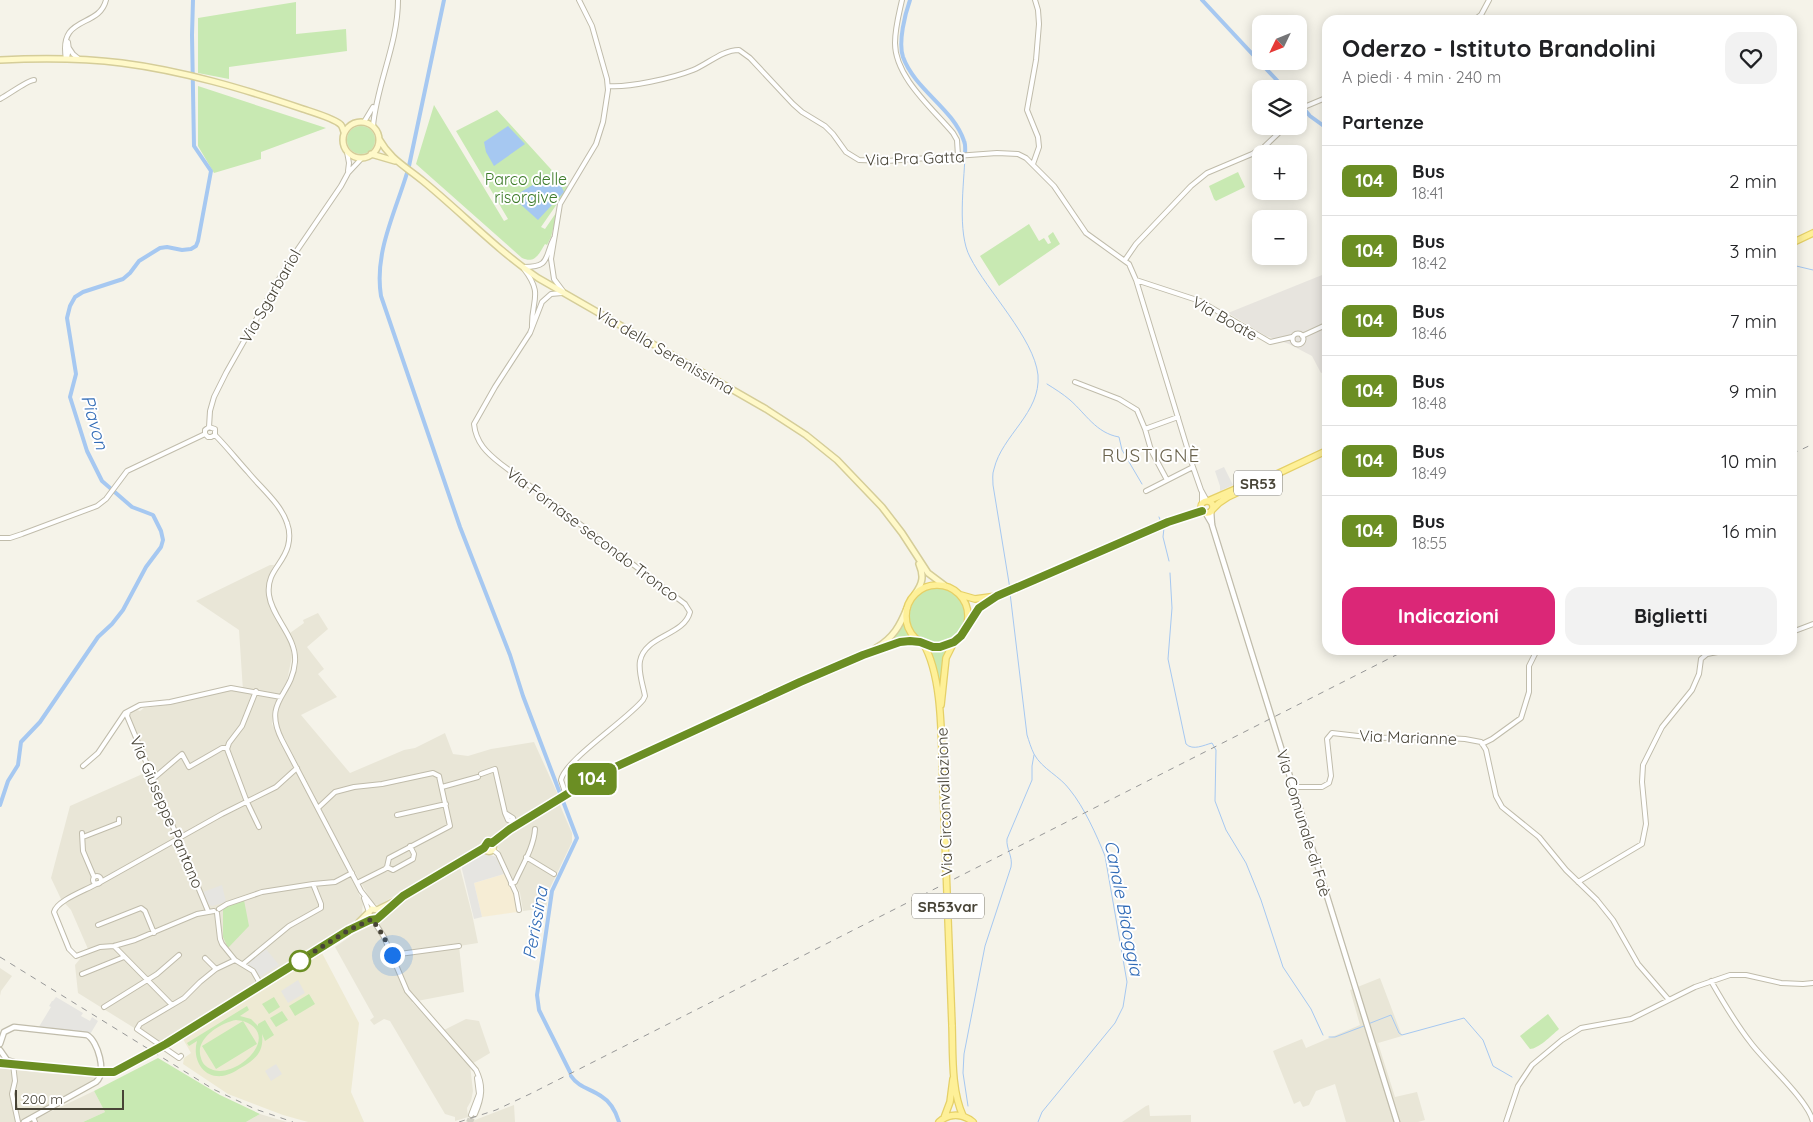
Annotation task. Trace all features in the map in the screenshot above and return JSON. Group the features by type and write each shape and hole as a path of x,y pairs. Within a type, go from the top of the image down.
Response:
{"main road":[{"path":"0,60 66,59 122,63 200,78 255,93 336,122 342,126 344,132 343,143 348,152 357,157 362,158 371,154 378,145 379,139 373,126 364,122 336,122"},
{"path":"344,132 354,123"},
{"name":"Via della Serenissima","path":"379,139 385,151 397,162 423,181 522,268 766,408 806,435 837,460 882,506 931,575 944,585"},
{"name":"Via della Serenissima","path":"371,154 397,162"},
{"path":"1797,241 1813,233"},
{"name":"SR53","path":"1206,507 1216,505 1228,497 1322,453"},
{"name":"SR53","path":"944,585 961,595 975,600 997,596 1206,507 1307,460"},
{"path":"166,1044 373,917 403,896 484,848 488,842 492,843 516,824 558,801 600,774 863,655 883,644 901,625 907,608 921,584 923,574 917,556"},
{"path":"915,594 929,586 944,585"},
{"path":"961,595 966,604 968,623"},
{"name":"SR53","path":"954,642 961,636 979,608 997,596"},
{"path":"907,608 906,618 908,626 913,635 922,643"},
{"path":"863,655 900,642 910,641 933,647 940,647 954,642"},
{"name":"Via Circonvallazione","path":"940,712 946,658 954,642"},
{"name":"Via Circonvallazione","path":"922,643 929,654 940,712 943,786 953,1072 950,1102 941,1120"},
{"path":"484,848 488,851 493,850 492,843"},
{"path":"373,917 379,912 376,909 403,896"},
{"path":"0,1063 96,1072"},
{"name":"Via Circonvallazione","path":"953,1072 960,1110 963,1116"},
{"name":"SR53var","path":"941,1120 953,1115 963,1116"},
{"path":"963,1116 973,1122"}],"street":[{"path":"66,59 67,40 70,30 104,9 106,0"},
{"path":"373,126 374,106 394,38 398,0"},
{"path":"564,293 554,279 551,259 560,204 584,166 599,135 606,107 608,86 592,26 579,0"},
{"path":"902,0 896,30 897,59 909,82 953,133 957,140 959,156"},
{"path":"1033,164 1039,147 1038,137 1027,110 1036,60 1038,10 1035,0"},
{"path":"1481,15 1489,0"},
{"path":"52,59 67,48"},
{"path":"67,48 81,60"},
{"name":"Via Pra Gatta","path":"608,86 618,87 679,75 696,69 727,52 739,50 750,58 802,112 825,126 851,157 867,162 997,153 1018,154 1033,164 1061,195 1086,234 1129,264 1136,280 1206,507"},
{"path":"0,99 22,87"},
{"path":"1307,107 1322,100"},
{"path":"364,122 374,106"},
{"path":"1124,260 1136,244 1191,186 1207,173 1264,147 1277,135"},
{"path":"348,152 348,173"},
{"name":"Via Sgarbariol","path":"205,434 214,397 287,264 348,173 362,158"},
{"path":"522,268 541,265 546,259 555,236"},
{"name":"Via Fornase secondo Tronco","path":"522,268 533,281 536,296 532,328"},
{"name":"Via Boate","path":"1136,280 1200,301 1263,340 1270,342 1292,339"},
{"name":"Via Fornase secondo Tronco","path":"564,293 551,294 540,305 530,333 495,387 474,424 478,441 486,452 685,604 690,612 680,626 645,651 640,662 645,696 643,700 565,771 561,780 566,796"},
{"path":"1302,336 1303,341 1299,344 1294,343 1292,339 1296,334 1302,336 1322,327"},
{"path":"1075,382 1119,399 1134,407 1145,429 1151,450 1167,480"},
{"path":"1145,429 1178,417"},
{"path":"208,426 214,428 215,435 282,513 289,531 288,547 272,571 269,588 272,604 295,653 294,671 275,712 275,722 384,937 407,991 467,1058 475,1072 479,1086 473,1115"},
{"path":"0,538 10,538 97,506 111,493 123,474 133,467 205,434 210,438 215,435"},
{"path":"1146,492 1193,467"},
{"name":"Via Comunale di Faè","path":"1206,507 1397,1122"},
{"path":"1797,630 1813,624"},
{"path":"1535,655 1529,666 1529,692 1521,718 1482,744 1489,760 1498,802 1506,811 1539,837 1566,870 1606,910 1638,964 1669,1000"},
{"path":"1578,882 1642,844 1646,824 1642,776 1645,761 1662,727 1692,690 1699,674 1700,659 1706,655"},
{"path":"83,766 98,753 124,714 140,705 170,702 226,688 240,688 281,697"},
{"path":"256,691 242,726 228,743 227,748 247,802 259,827"},
{"name":"Via Giuseppe Pantano","path":"128,712 127,716 208,911"},
{"name":"Via Marianne","path":"1293,787 1319,787 1326,786 1329,783 1331,776 1327,739 1332,733 1376,738 1428,737 1465,739 1481,742 1482,744"},
{"path":"154,778 182,754 190,767 222,748 227,748"},
{"path":"297,768 276,787 108,877 97,880 91,887 56,907 54,912 69,949 74,955 78,956 100,947 114,946 154,933 208,911 217,911 227,904 262,892 334,882 352,873"},
{"path":"442,788 495,769 508,820 516,824"},
{"path":"318,808 335,792 433,773 439,776 450,823 448,828 389,858 388,867"},
{"path":"397,815 446,804"},
{"path":"97,880 83,851 83,835 119,823 119,819"},
{"path":"511,884 515,882 535,838 536,829"},
{"path":"388,867 393,870 413,859 414,854 410,846"},
{"path":"493,850 498,854 516,893 519,910"},
{"path":"526,857 554,874"},
{"path":"357,883 388,867"},
{"path":"243,964 289,926 321,908 313,884"},
{"path":"361,891 376,909"},
{"path":"98,925 139,908 143,909 154,933"},
{"path":"217,911 220,942 235,960 253,971 261,985"},
{"path":"114,946 172,1004"},
{"path":"392,955 459,946"},
{"path":"104,1007 148,980 179,955"},
{"path":"82,974 124,957"},
{"path":"205,958 216,969"},
{"path":"181,1056 179,1058 137,1029 140,1024 184,998 216,969 235,960"},
{"path":"1506,1122 1523,1076 1532,1065 1562,1040 1581,1028 1631,1019 1695,987 1730,975 1781,983 1813,983"},
{"path":"1711,981 1752,1045 1794,1092 1812,1116 1813,1122"},
{"path":"0,1044 4,1032 14,1027 87,1036 94,1042 102,1072 100,1079 34,1120 24,1122"},
{"path":"0,1050 7,1060 21,1065"},
{"path":"13,1064 14,1081 12,1094 18,1122"}],"shaded area":[{"path":"1322,275 1322,373 1312,356 1289,344 1266,336 1228,313"},
{"path":"1224,467 1233,485 1220,491 1215,471"},
{"path":"270,565 274,565 268,578 268,598 274,614 291,646 292,656 287,681 272,712 272,724 363,902 362,916 160,1044 78,993 75,965 88,949 71,910 61,899 51,878 70,806 147,772 143,749 130,716 131,712 140,711 144,708 174,704 230,689 243,691 239,630 196,601"},
{"path":"318,613 328,629 307,647 324,669 318,674 337,697 301,715 350,773 404,750 415,748 445,733 453,754 468,756 491,749 534,742 559,797 379,905 373,904 343,851 277,724 279,707 293,681 298,663 296,646 290,633 304,623 303,620"},
{"path":"559,803 572,833 572,842 549,890 546,908 523,911 520,893 497,846 501,840"},
{"path":"479,853 496,857 504,874 474,883 482,917 474,919 461,865"},
{"path":"459,864 478,943 459,946 464,992 412,1002 440,1032 466,1019 479,1021 490,1053 470,1065 473,1091 467,1108 468,1117 455,1121 455,1117 445,1114 390,1021 384,1019 374,1025 370,1020 374,1017 335,947 368,924 379,922 382,915 392,907"},
{"path":"504,874 514,894 517,912 482,917 474,883"},
{"path":"222,885 226,902 212,906 208,904 203,892"},
{"path":"266,949 279,965 258,978 246,965"},
{"path":"322,953 359,1023 351,1092 364,1122 308,1122 283,1115 228,1094 183,1064 184,1058 191,1053 183,1039"},
{"path":"0,968 12,976 1,991 0,996"},
{"path":"1380,978 1402,1036 1378,1043 1395,1097 1417,1092 1425,1120 1418,1122 1346,1122 1335,1084 1316,1091 1309,1105 1303,1107 1300,1101 1294,1104 1273,1051 1302,1039 1306,1048 1360,1025 1350,990"},
{"path":"298,980 305,993 288,1003 281,991"},
{"path":"56,997 83,1013 81,1016 90,1021 92,1017 98,1021 89,1036 37,1030 51,1007 49,1006"},
{"path":"276,1064 282,1074 271,1081 265,1071"},
{"path":"0,1068 96,1077 92,1082 20,1122 0,1122"},
{"path":"94,1091 105,1112 83,1122 29,1122"},
{"path":"514,1105 515,1122 469,1122 475,1120"},
{"path":"1149,1105 1150,1116 1191,1115 1191,1122 1122,1122"},
{"path":"260,1114 287,1122 246,1122"}],"green space":[{"path":"296,2 296,34 346,29 347,51 229,67 229,79 198,73 198,18"},
{"path":"198,86 326,128 261,152 261,159 214,173 198,146"},
{"name":"Parco delle risorgive","path":"434,105 504,221 508,219 456,131 497,110 568,188 541,227 545,229 558,210 547,245 545,244 539,254 533,259 526,260 522,258 416,164"},
{"path":"361,126 371,130 375,140 371,150 361,154 351,150 347,140 351,130"},
{"path":"1238,172 1245,187 1216,201 1209,186"},
{"path":"1029,224 1039,241 1044,238 1048,244 1051,243 1048,236 1053,232 1060,244 999,286 980,256"},
{"path":"937,588 948,590 957,596 963,605 965,616 963,627 957,636 948,642 937,644 926,642 917,636 911,627 909,616 911,605 917,596 926,590"},
{"path":"903,622 913,640 879,648 895,636"},
{"path":"947,648 944,656 939,699 928,649 940,651"},
{"path":"244,900 249,926 228,948 223,937 223,910 227,906"},
{"path":"309,994 315,1004 295,1016 289,1006"},
{"path":"274,997 280,1007 269,1014 262,1004"},
{"path":"247,1006 249,1010 240,1016 251,1019 258,1026 258,1024 265,1020 274,1035 265,1041 262,1034 261,1049 256,1057 236,1071 222,1076 209,1074 200,1066 196,1054 197,1041 189,1046 187,1043","holes":["236,1020 243,1021 254,1028 259,1036 257,1046 242,1063 232,1069 221,1071 211,1069 203,1063 200,1051 201,1044 216,1028"]},
{"path":"282,1011 288,1020 276,1027 270,1018"},
{"path":"1548,1014 1559,1029 1541,1045 1530,1049 1520,1036"},
{"path":"243,1021 257,1044 216,1069 202,1046"},
{"path":"158,1058 220,1095 260,1114 246,1122 83,1122 105,1112 94,1091"}],"water":[{"path":"508,126 525,144 494,166 486,152 484,142"},
{"path":"551,174 556,175 564,192 538,220 519,203 517,197 521,192"}],"waterway":[{"name":"Piavon","path":"0,805 8,781 18,765 21,742 40,722 98,637 123,610 146,567 161,547 163,540 153,515 132,507 102,481 87,451 70,397 76,374 67,318 75,297 83,292 123,279 139,261 160,248 191,249 196,246 198,241 211,171 194,146 193,0"},
{"path":"409,166 444,0"},
{"name":"Canale Bidoggia","path":"910,0 904,20 901,44 903,57 916,79 959,129 965,143 965,156"},
{"path":"1202,0 1277,80"},
{"path":"1307,112 1322,125"},
{"name":"Canale Bidoggia","path":"965,156 962,222 966,247 978,270 1019,330 1035,361 1038,375 1034,401 998,457 993,473 993,485 1010,589"},
{"path":"407,173 383,249 380,264 381,296 460,527 510,655 523,696 577,838 552,891 537,995 539,1010 570,1072"},
{"path":"1797,266 1813,270"},
{"path":"1047,384 1070,400 1104,432 1119,437 1122,450 1142,484"},
{"path":"1159,517 1161,522"},
{"path":"1164,528 1163,537 1169,561"},
{"path":"1170,573 1172,608 1168,659 1186,744 1195,747 1212,743 1216,750 1215,801 1226,830 1246,863 1261,900 1283,967 1311,1009 1323,1035"},
{"name":"Canale Bidoggia","path":"1010,593 1027,735 1037,759 1066,785 1075,797 1094,831 1105,856 1127,982 1123,1007 1115,1023 1042,1112 1038,1122"},
{"path":"968,1106 963,1073 964,1054 985,946 1011,867 1007,839 1032,780 1034,755"},
{"path":"1368,1024 1391,1015 1399,1033 1402,1035 1464,1018 1483,1040 1493,1066 1512,1077"},
{"path":"1329,1037 1335,1037 1364,1026"},
{"name":"Perissina","path":"571,1076 577,1083 605,1098 615,1111 619,1122"}],"tunnel":[{"path":"96,1072 114,1072 165,1044"},
{"path":"471,1122 475,1114"},
{"path":"468,1122 471,1115"}],"railway":[{"path":"1797,452 1813,444"},
{"path":"459,1122 496,1110 532,1093 1396,655"},
{"path":"0,957 213,1089 255,1109 293,1122"}],"bus line":[{"name":"104","path":"0,1063 105,1073 114,1072 166,1044 349,930 372,919 377,919 403,896 474,852 484,848 488,842 492,843 510,829 600,774 863,655 900,642 920,642 933,647 947,646 961,636 979,608 997,596 1168,522 1202,511"}],"district":[{"name":"RUSTIGNÈ","path":"1151,455"}],"route":[{"path":"300,961 296,963 349,930 372,919 384,937 392,955"}]}
